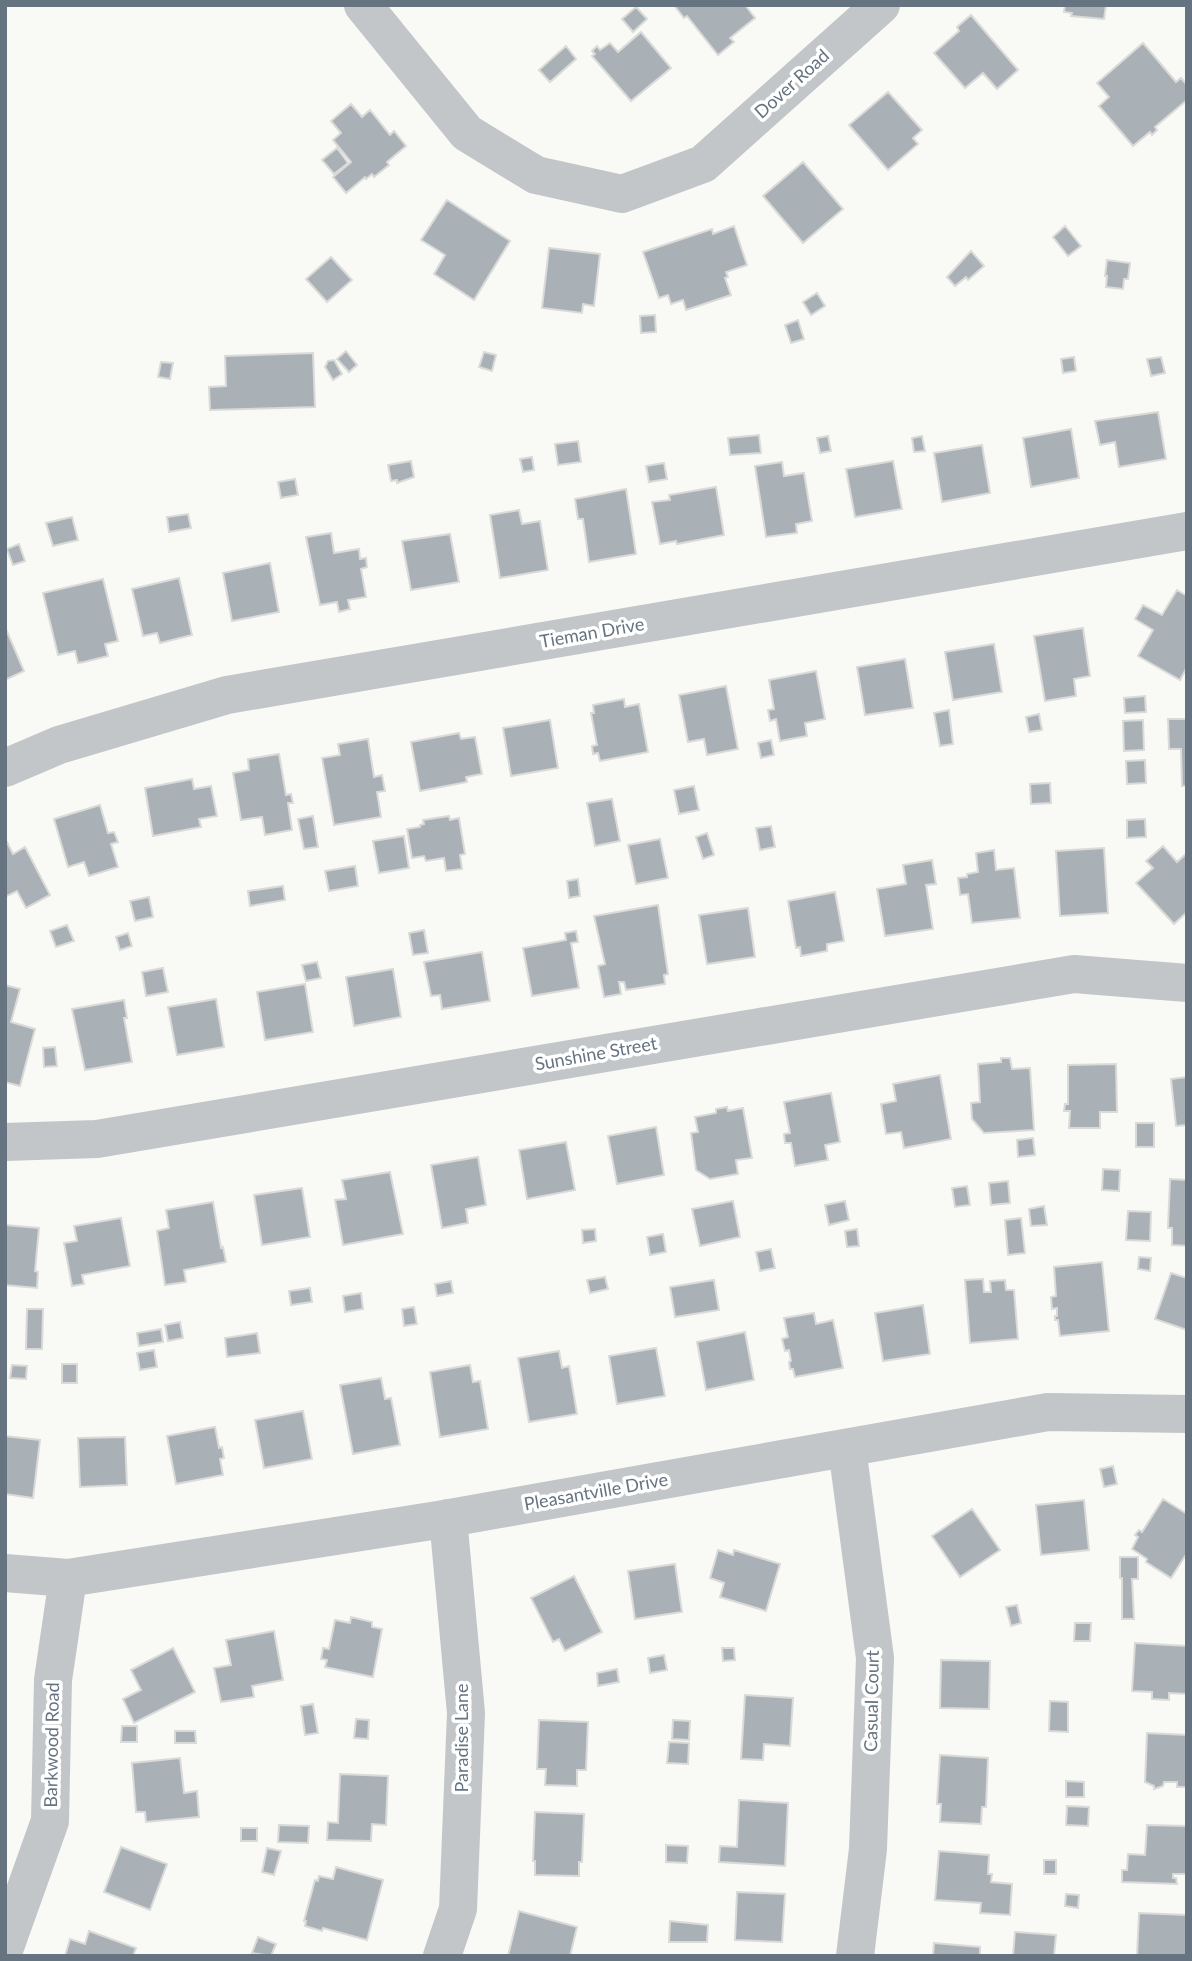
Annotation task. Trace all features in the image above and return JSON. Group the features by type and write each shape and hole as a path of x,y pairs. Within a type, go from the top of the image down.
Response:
{"street":[{"name":"Dover Road","path":"363,5 467,133 536,175 622,194 703,164 881,5"},
{"name":"Tieman Drive","path":"5,768 59,745 228,695 1187,531"},
{"name":"Sunshine Street","path":"5,1142 97,1139 1074,974 1187,983"},
{"name":"Pleasantville Drive","path":"5,1573 68,1578 448,1518 1048,1412 1187,1415"},
{"name":"Casual Court","path":"847,1448 875,1658 868,1849 855,1956"},
{"name":"Paradise Lane","path":"442,1956 458,1909 466,1713 448,1518"},
{"name":"Barkwood Road","path":"5,1947 50,1821 53,1680 68,1578"}],"building":[{"path":"674,5 745,5 755,18 730,38 734,42 718,55 687,16 684,18"},
{"path":"1065,5 1106,5 1104,19 1071,16 1072,13 1064,12"},
{"path":"636,7 647,19 633,32 622,19"},
{"path":"971,15 1018,70 997,89 983,73 965,88 934,53 959,31 957,27"},
{"path":"641,32 671,68 631,101 592,56 595,54 592,51 597,46 600,50 610,43 618,52"},
{"path":"1143,43 1176,82 1181,78 1187,85 1187,100 1155,127 1157,130 1152,135 1150,132 1133,146 1099,106 1109,97 1097,83"},
{"path":"566,46 576,59 550,82 539,70"},
{"path":"888,92 922,130 913,138 918,144 888,170 849,125"},
{"path":"351,104 362,117 370,110 390,135 394,131 406,146 374,177 372,174 366,179 365,177 346,193 333,177 351,162 333,140 341,133 331,121"},
{"path":"337,148 348,163 334,174 322,160"},
{"path":"803,162 843,209 803,243 763,196"},
{"path":"447,200 510,241 474,300 434,274 445,255 421,240"},
{"path":"734,226 747,265 726,272 728,277 725,278 731,295 686,310 683,300 671,304 668,295 659,298 643,252 712,229 713,234"},
{"path":"1065,226 1081,246 1068,256 1053,237"},
{"path":"549,248 600,254 594,306 583,304 582,313 542,308"},
{"path":"971,251 984,266 968,280 966,277 955,286 947,277"},
{"path":"331,257 352,280 327,302 306,279"},
{"path":"1107,260 1130,263 1128,279 1124,279 1123,289 1106,287"},
{"path":"817,293 825,306 811,315 803,302"},
{"path":"655,315 656,332 641,333 640,316"},
{"path":"798,320 804,339 791,343 785,325"},
{"path":"346,351 357,365 349,372 337,359"},
{"path":"484,352 496,355 492,371 479,367"},
{"path":"313,353 315,407 210,410 209,387 226,386 225,356"},
{"path":"1074,357 1076,371 1063,373 1061,359"},
{"path":"1161,357 1165,373 1151,376 1147,359"},
{"path":"334,360 342,374 333,380 325,367 328,361"},
{"path":"161,362 173,363 170,379 158,377"},
{"path":"1158,412 1166,459 1119,467 1115,442 1100,445 1095,421"},
{"path":"1071,429 1079,478 1031,487 1023,438"},
{"path":"759,435 761,453 730,455 728,438"},
{"path":"828,436 831,451 820,453 817,438"},
{"path":"922,436 925,451 914,452 912,438"},
{"path":"578,441 581,462 558,465 555,444"},
{"path":"982,445 990,493 942,502 934,453"},
{"path":"532,457 534,470 523,472 520,459"},
{"path":"411,461 414,477 397,483 397,480 391,481 388,465"},
{"path":"893,461 902,509 855,517 846,469"},
{"path":"782,462 784,476 804,473 812,521 796,524 797,533 766,537 755,466"},
{"path":"664,463 667,479 649,482 646,466"},
{"path":"295,479 298,495 281,498 278,482"},
{"path":"716,487 724,535 677,544 676,541 660,544 652,502 670,500 669,495"},
{"path":"626,489 636,554 589,562 583,519 578,519 575,499"},
{"path":"519,510 522,524 540,521 548,570 500,578 490,515"},
{"path":"188,514 191,528 169,532 167,517"},
{"path":"72,517 78,540 53,546 46,523"},
{"path":"331,533 334,553 359,549 360,559 366,558 367,567 361,569 366,597 348,600 350,609 339,612 337,602 320,605 306,537"},
{"path":"450,534 459,582 411,590 402,541"},
{"path":"19,544 25,561 13,565 7,549"},
{"path":"270,563 279,612 232,621 223,573"},
{"path":"179,578 192,635 160,643 157,633 143,636 132,589"},
{"path":"103,579 118,641 105,644 108,656 84,662 78,663 75,651 58,655 43,593"},
{"path":"1177,590 1187,596 1187,667 1180,680 1138,656 1153,630 1135,619 1143,605 1162,615"},
{"path":"5,627 24,671 5,680"},
{"path":"1083,628 1090,676 1074,679 1076,696 1045,701 1034,636"},
{"path":"994,644 1002,692 953,700 945,652"},
{"path":"905,659 913,708 865,715 857,667"},
{"path":"816,671 825,719 805,723 807,736 780,741 776,719 770,721 768,710 774,709 769,680"},
{"path":"726,686 738,749 707,755 704,739 688,742 679,695"},
{"path":"1145,696 1146,712 1125,713 1124,698"},
{"path":"624,699 625,707 639,704 648,752 600,761 598,753 593,754 592,746 597,745 591,713 594,713 593,705"},
{"path":"949,710 953,744 940,746 934,713"},
{"path":"1039,714 1042,730 1029,732 1026,717"},
{"path":"1168,719 1187,719 1187,786 1182,786 1181,749 1169,749"},
{"path":"550,720 558,768 511,776 503,728"},
{"path":"1143,720 1144,750 1124,751 1123,721"},
{"path":"459,733 461,739 475,737 482,774 466,777 467,782 420,791 411,742"},
{"path":"368,739 374,777 382,775 385,791 377,792 381,817 334,825 322,758 340,755 338,744"},
{"path":"771,740 774,755 761,758 758,743"},
{"path":"279,754 286,795 291,794 293,803 288,803 292,830 265,835 262,817 241,820 233,773 249,770 248,759"},
{"path":"1145,760 1146,783 1127,784 1126,761"},
{"path":"192,779 194,789 211,786 217,816 199,819 201,827 153,836 145,788"},
{"path":"1050,783 1051,803 1031,804 1030,784"},
{"path":"694,786 699,810 679,814 674,790"},
{"path":"612,799 620,841 595,846 587,803"},
{"path":"100,805 108,833 114,832 118,842 111,844 118,867 89,876 84,862 68,867 54,819"},
{"path":"313,816 318,847 304,849 298,819"},
{"path":"449,816 450,820 459,818 465,854 460,855 462,869 446,871 444,858 426,861 424,856 412,858 407,829 420,827 424,824 423,820"},
{"path":"1145,819 1146,837 1127,838 1127,820"},
{"path":"771,826 775,847 760,850 756,828"},
{"path":"707,833 714,855 703,859 696,837"},
{"path":"404,836 409,868 379,873 373,841"},
{"path":"660,839 668,878 636,884 628,845"},
{"path":"7,842 13,854 25,847 50,895 26,908 17,891 5,897"},
{"path":"1163,846 1177,862 1187,853 1187,912 1174,924 1136,883 1153,868 1146,861"},
{"path":"1104,848 1108,913 1060,916 1056,851"},
{"path":"994,850 996,870 1014,868 1020,918 972,923 968,894 960,895 958,878 978,872 976,853"},
{"path":"932,860 936,884 926,885 933,929 885,936 877,889 906,884 903,865"},
{"path":"355,866 358,886 329,891 325,871"},
{"path":"578,879 580,896 569,898 567,881"},
{"path":"283,886 285,900 250,906 248,891"},
{"path":"835,892 844,941 827,944 827,951 801,956 800,947 796,948 788,901"},
{"path":"149,897 153,917 135,921 130,901"},
{"path":"658,905 668,974 664,975 665,984 626,990 624,982 619,982 621,994 604,997 598,966 605,964 594,916"},
{"path":"748,908 755,957 707,964 699,915"},
{"path":"67,925 74,941 56,947 50,931"},
{"path":"424,930 428,953 413,955 409,933"},
{"path":"576,931 578,942 571,943 579,988 532,996 523,948 566,940 565,933"},
{"path":"128,933 132,946 120,950 116,937"},
{"path":"482,952 490,1001 442,1009 440,995 431,996 424,962"},
{"path":"317,962 321,978 306,981 302,965"},
{"path":"163,968 168,992 146,996 142,972"},
{"path":"393,969 401,1017 354,1026 346,977"},
{"path":"305,984 313,1032 265,1040 257,992"},
{"path":"5,985 20,989 11,1022 35,1029 20,1086 5,1082"},
{"path":"216,999 224,1047 177,1055 168,1007"},
{"path":"124,1000 127,1018 124,1018 132,1062 85,1070 72,1009"},
{"path":"55,1047 57,1066 44,1067 43,1048"},
{"path":"1001,1058 1010,1058 1012,1069 1030,1068 1034,1130 984,1133 972,1119 971,1103 980,1102 978,1064 1001,1062"},
{"path":"1116,1064 1117,1112 1100,1112 1100,1128 1069,1128 1070,1111 1064,1111 1065,1104 1068,1104 1068,1065"},
{"path":"940,1075 951,1139 904,1148 901,1132 886,1134 881,1104 896,1101 893,1084"},
{"path":"1187,1077 1187,1125 1176,1126 1171,1079"},
{"path":"831,1093 840,1142 825,1145 828,1160 795,1166 791,1143 785,1143 784,1134 790,1133 784,1102"},
{"path":"727,1107 728,1111 743,1108 752,1158 736,1160 738,1174 710,1179 696,1170 691,1133 698,1132 695,1117 716,1113 716,1109"},
{"path":"1136,1123 1154,1123 1154,1147 1136,1147"},
{"path":"656,1127 664,1175 617,1184 608,1136"},
{"path":"1033,1138 1035,1155 1018,1157 1017,1140"},
{"path":"566,1142 575,1190 527,1199 519,1150"},
{"path":"478,1157 486,1205 466,1209 468,1223 442,1228 431,1165"},
{"path":"1103,1169 1120,1170 1119,1191 1102,1190"},
{"path":"390,1172 403,1234 343,1245 335,1200 346,1199 342,1180"},
{"path":"1170,1179 1187,1180 1187,1246 1172,1245 1172,1228 1168,1228"},
{"path":"1008,1181 1010,1203 991,1205 989,1183"},
{"path":"967,1186 970,1205 955,1207 952,1188"},
{"path":"302,1188 310,1237 262,1245 254,1195"},
{"path":"733,1201 740,1237 700,1246 692,1209"},
{"path":"845,1201 849,1220 829,1225 825,1205"},
{"path":"213,1202 226,1262 184,1270 186,1282 165,1285 157,1231 169,1228 166,1210"},
{"path":"1044,1206 1047,1225 1031,1226 1029,1209"},
{"path":"1128,1211 1151,1212 1150,1241 1126,1240"},
{"path":"121,1218 130,1266 82,1275 84,1284 72,1286 64,1243 77,1241 74,1226"},
{"path":"1021,1218 1025,1253 1008,1255 1005,1220"},
{"path":"5,1225 39,1228 35,1271 38,1272 37,1288 5,1285"},
{"path":"595,1229 596,1241 583,1243 582,1230"},
{"path":"857,1229 859,1246 847,1247 845,1231"},
{"path":"663,1234 666,1252 650,1255 647,1237"},
{"path":"771,1249 775,1268 760,1271 756,1252"},
{"path":"1139,1257 1151,1258 1150,1271 1138,1269"},
{"path":"1102,1262 1109,1331 1060,1336 1058,1320 1055,1320 1057,1308 1052,1309 1051,1297 1056,1296 1054,1267"},
{"path":"1171,1273 1187,1278 1187,1330 1155,1319"},
{"path":"605,1277 608,1289 590,1293 587,1280"},
{"path":"983,1279 984,1292 991,1292 990,1281 1005,1280 1006,1290 1014,1290 1018,1339 970,1343 965,1280"},
{"path":"714,1280 719,1310 675,1317 670,1287"},
{"path":"451,1281 453,1293 437,1296 435,1284"},
{"path":"310,1288 312,1302 291,1305 289,1291"},
{"path":"361,1293 363,1309 345,1312 343,1296"},
{"path":"923,1305 930,1354 883,1361 875,1313"},
{"path":"414,1307 417,1324 404,1326 402,1309"},
{"path":"27,1309 43,1309 42,1349 26,1349"},
{"path":"814,1313 816,1324 833,1320 843,1368 795,1377 793,1369 790,1369 789,1350 785,1351 782,1339 788,1337 784,1318"},
{"path":"180,1322 183,1338 168,1341 165,1325"},
{"path":"161,1329 163,1342 139,1346 137,1333"},
{"path":"745,1332 754,1380 706,1390 697,1342"},
{"path":"257,1333 260,1353 227,1357 225,1338"},
{"path":"656,1348 665,1396 617,1404 609,1356"},
{"path":"154,1350 157,1367 140,1370 137,1353"},
{"path":"559,1351 562,1368 569,1366 577,1414 529,1422 518,1358"},
{"path":"62,1364 77,1364 77,1383 62,1383"},
{"path":"12,1365 27,1366 26,1379 10,1378"},
{"path":"470,1365 473,1382 480,1381 488,1429 440,1437 430,1372"},
{"path":"381,1378 385,1399 391,1398 400,1445 353,1454 340,1385"},
{"path":"303,1411 312,1459 264,1468 255,1420"},
{"path":"215,1427 224,1458 220,1459 223,1475 176,1484 167,1436"},
{"path":"5,1436 40,1440 33,1498 5,1494"},
{"path":"125,1437 127,1485 80,1487 78,1438"},
{"path":"1113,1466 1117,1484 1104,1487 1100,1469"},
{"path":"1163,1499 1187,1514 1187,1553 1171,1578 1132,1549 1138,1537 1135,1535 1139,1530 1142,1532"},
{"path":"1084,1500 1089,1550 1041,1555 1036,1505"},
{"path":"972,1509 1000,1550 960,1577 932,1536"},
{"path":"718,1550 733,1555 734,1550 780,1564 766,1611 720,1597 724,1583 710,1578"},
{"path":"1120,1557 1138,1557 1138,1579 1132,1579 1134,1619 1122,1619"},
{"path":"675,1564 682,1612 635,1619 628,1571"},
{"path":"574,1576 602,1632 565,1651 559,1639 553,1642 531,1598"},
{"path":"1017,1605 1021,1623 1011,1626 1006,1607"},
{"path":"351,1617 372,1622 372,1627 382,1629 373,1677 325,1667 327,1660 321,1659 323,1648 329,1649 335,1620 350,1623"},
{"path":"1075,1623 1091,1623 1090,1641 1074,1641"},
{"path":"274,1631 283,1680 252,1686 254,1697 221,1702 214,1668 231,1665 226,1640"},
{"path":"1135,1643 1187,1646 1187,1694 1169,1693 1169,1700 1152,1699 1152,1692 1132,1691"},
{"path":"173,1648 195,1692 134,1723 123,1699 141,1690 131,1670"},
{"path":"722,1648 734,1648 735,1660 723,1661"},
{"path":"664,1655 667,1670 650,1673 648,1658"},
{"path":"941,1660 990,1661 989,1709 940,1708"},
{"path":"617,1669 619,1682 598,1686 597,1673"},
{"path":"745,1695 793,1698 790,1746 764,1744 763,1760 741,1759"},
{"path":"1050,1701 1068,1702 1068,1732 1049,1731"},
{"path":"313,1704 318,1733 305,1735 301,1706"},
{"path":"356,1719 369,1720 368,1739 354,1738"},
{"path":"539,1720 588,1722 586,1770 577,1770 577,1786 545,1785 546,1769 537,1769"},
{"path":"673,1720 690,1721 689,1740 672,1739"},
{"path":"122,1726 137,1726 137,1742 121,1742"},
{"path":"175,1731 195,1731 196,1743 175,1743"},
{"path":"1147,1733 1187,1735 1187,1787 1177,1787 1177,1782 1164,1782 1163,1786 1154,1789 1154,1786 1145,1782"},
{"path":"669,1742 689,1743 688,1764 667,1763"},
{"path":"940,1755 988,1758 986,1807 982,1807 981,1824 940,1822 941,1804 937,1804"},
{"path":"180,1758 184,1793 197,1791 199,1817 146,1822 145,1812 136,1812 132,1763"},
{"path":"340,1774 388,1776 386,1825 372,1824 371,1841 327,1840 328,1822 338,1823"},
{"path":"1066,1781 1084,1782 1084,1797 1066,1797"},
{"path":"739,1800 788,1803 785,1866 719,1862 720,1846 737,1847"},
{"path":"1067,1806 1089,1807 1088,1826 1066,1825"},
{"path":"535,1812 584,1814 579,1876 535,1875"},
{"path":"279,1825 309,1826 308,1843 278,1842"},
{"path":"1147,1825 1187,1826 1187,1874 1173,1874 1177,1884 1122,1882 1122,1870 1127,1870 1128,1854 1145,1855"},
{"path":"241,1828 257,1828 257,1841 241,1841"},
{"path":"666,1845 688,1846 687,1863 666,1862"},
{"path":"121,1847 167,1864 150,1910 104,1892"},
{"path":"267,1848 281,1851 274,1875 262,1872"},
{"path":"939,1851 989,1855 988,1874 992,1874 991,1882 1012,1884 1010,1915 980,1913 981,1903 935,1900"},
{"path":"1044,1860 1056,1860 1056,1874 1044,1874"},
{"path":"336,1867 383,1880 367,1940 305,1926 315,1880 318,1881 319,1876 333,1879"},
{"path":"737,1892 785,1894 782,1942 735,1940"},
{"path":"1066,1894 1079,1895 1078,1908 1065,1906"},
{"path":"519,1911 577,1927 570,1956 508,1956"},
{"path":"1139,1913 1187,1915 1186,1956 1137,1956"},
{"path":"670,1921 708,1925 707,1942 669,1942"},
{"path":"89,1931 136,1948 133,1956 65,1956 70,1939 85,1944"},
{"path":"1015,1932 1056,1935 1054,1956 1013,1956"},
{"path":"258,1937 276,1944 271,1956 252,1953"},
{"path":"934,1943 980,1947 980,1956 933,1956"}]}
